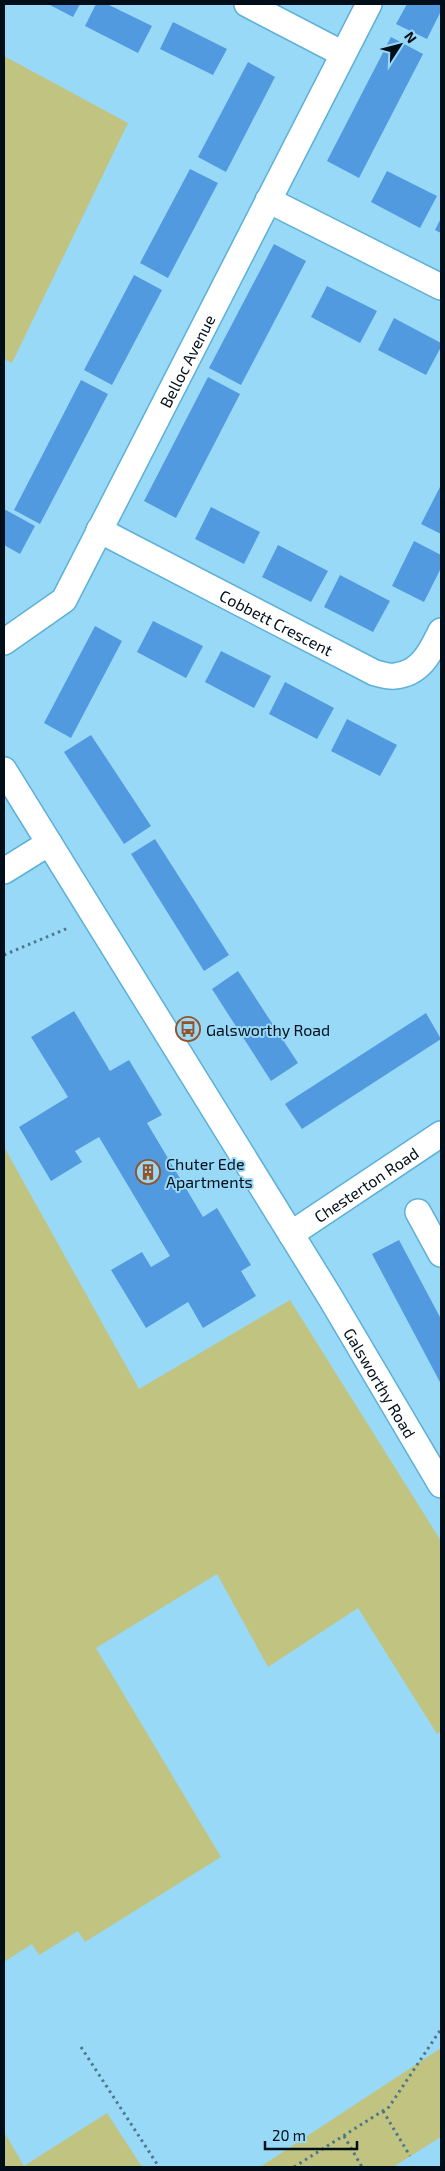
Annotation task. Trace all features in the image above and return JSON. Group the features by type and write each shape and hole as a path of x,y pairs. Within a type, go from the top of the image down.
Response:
{"street":[{"path":"247,4 343,54"},
{"name":"Belloc Avenue","path":"4,642 64,600 369,4"},
{"path":"268,200 441,288"},
{"name":"Cobbett Crescent","path":"99,530 375,673 395,676 412,671 424,662 441,631"},
{"name":"Galsworthy Road","path":"4,770 291,1234 441,1485"},
{"path":"4,871 49,842"},
{"name":"Chesterton Road","path":"291,1234 441,1134"},
{"path":"418,1212 441,1254"}],"path":[{"path":"4,955 58,932"},
{"path":"294,2167 389,2107 441,2029"},
{"path":"81,2047 159,2167"},
{"path":"383,2111 410,2156"},
{"path":"344,2136 362,2167"}],"green space":[{"path":"4,56 128,123 12,363 4,359"},
{"path":"4,1147 139,1389 290,1300 441,1541 441,1731 437,1734 358,1608 268,1667 217,1574 96,1648 221,1857 85,1942 78,1931 39,1955 32,1944 4,1962"},
{"path":"441,2048 441,2137 393,2167 260,2167"},
{"path":"107,2113 142,2167 4,2167 4,2132 24,2166"}],"building":[{"path":"48,4 80,4 73,17"},
{"path":"96,4 107,4 152,26 138,53 85,26"},
{"path":"407,4 441,4 441,11 427,39 396,24"},
{"path":"173,22 227,49 213,75 160,49"},
{"path":"391,37 423,54 359,178 327,161"},
{"path":"248,62 275,77 226,172 198,157"},
{"path":"190,169 218,183 168,278 140,263"},
{"path":"387,171 437,196 420,228 371,202"},
{"path":"441,218 441,233 435,230"},
{"path":"274,244 306,261 241,385 209,368"},
{"path":"134,275 162,290 112,385 84,370"},
{"path":"327,286 377,311 360,343 311,317"},
{"path":"394,318 441,343 441,347 426,375 378,350"},
{"path":"208,377 240,394 176,518 144,501"},
{"path":"81,380 108,394 40,524 14,510"},
{"path":"441,485 441,534 421,524"},
{"path":"211,507 260,532 244,564 195,539"},
{"path":"4,509 35,526 20,554 4,545"},
{"path":"414,541 441,555 441,568 424,602 392,586"},
{"path":"278,545 328,571 311,602 262,577"},
{"path":"340,575 390,601 373,632 324,607"},
{"path":"153,621 203,646 186,678 137,652"},
{"path":"95,626 122,641 71,738 44,723"},
{"path":"221,651 271,676 254,708 205,682"},
{"path":"285,682 334,708 317,739 269,714"},
{"path":"347,719 397,745 380,776 331,751"},
{"path":"91,735 151,826 124,844 64,752"},
{"path":"155,839 229,955 204,971 131,854"},
{"path":"238,971 298,1063 271,1081 212,989"},
{"name":"Chuter Ede Apartments","path":"74,1011 110,1071 129,1060 162,1115 147,1123 203,1217 217,1208 251,1265 241,1271 256,1296 203,1328 188,1302 146,1328 111,1270 142,1252 151,1267 170,1256 99,1137 75,1151 82,1162 51,1181 19,1127 68,1097 31,1037"},
{"path":"426,1013 441,1039 302,1129 285,1104"},
{"path":"399,1240 441,1319 441,1384 372,1254"}],"place":[{"name":"Galsworthy Road","path":"188,1029"},
{"name":"Chuter Ede Apartments","path":"148,1172"}]}
